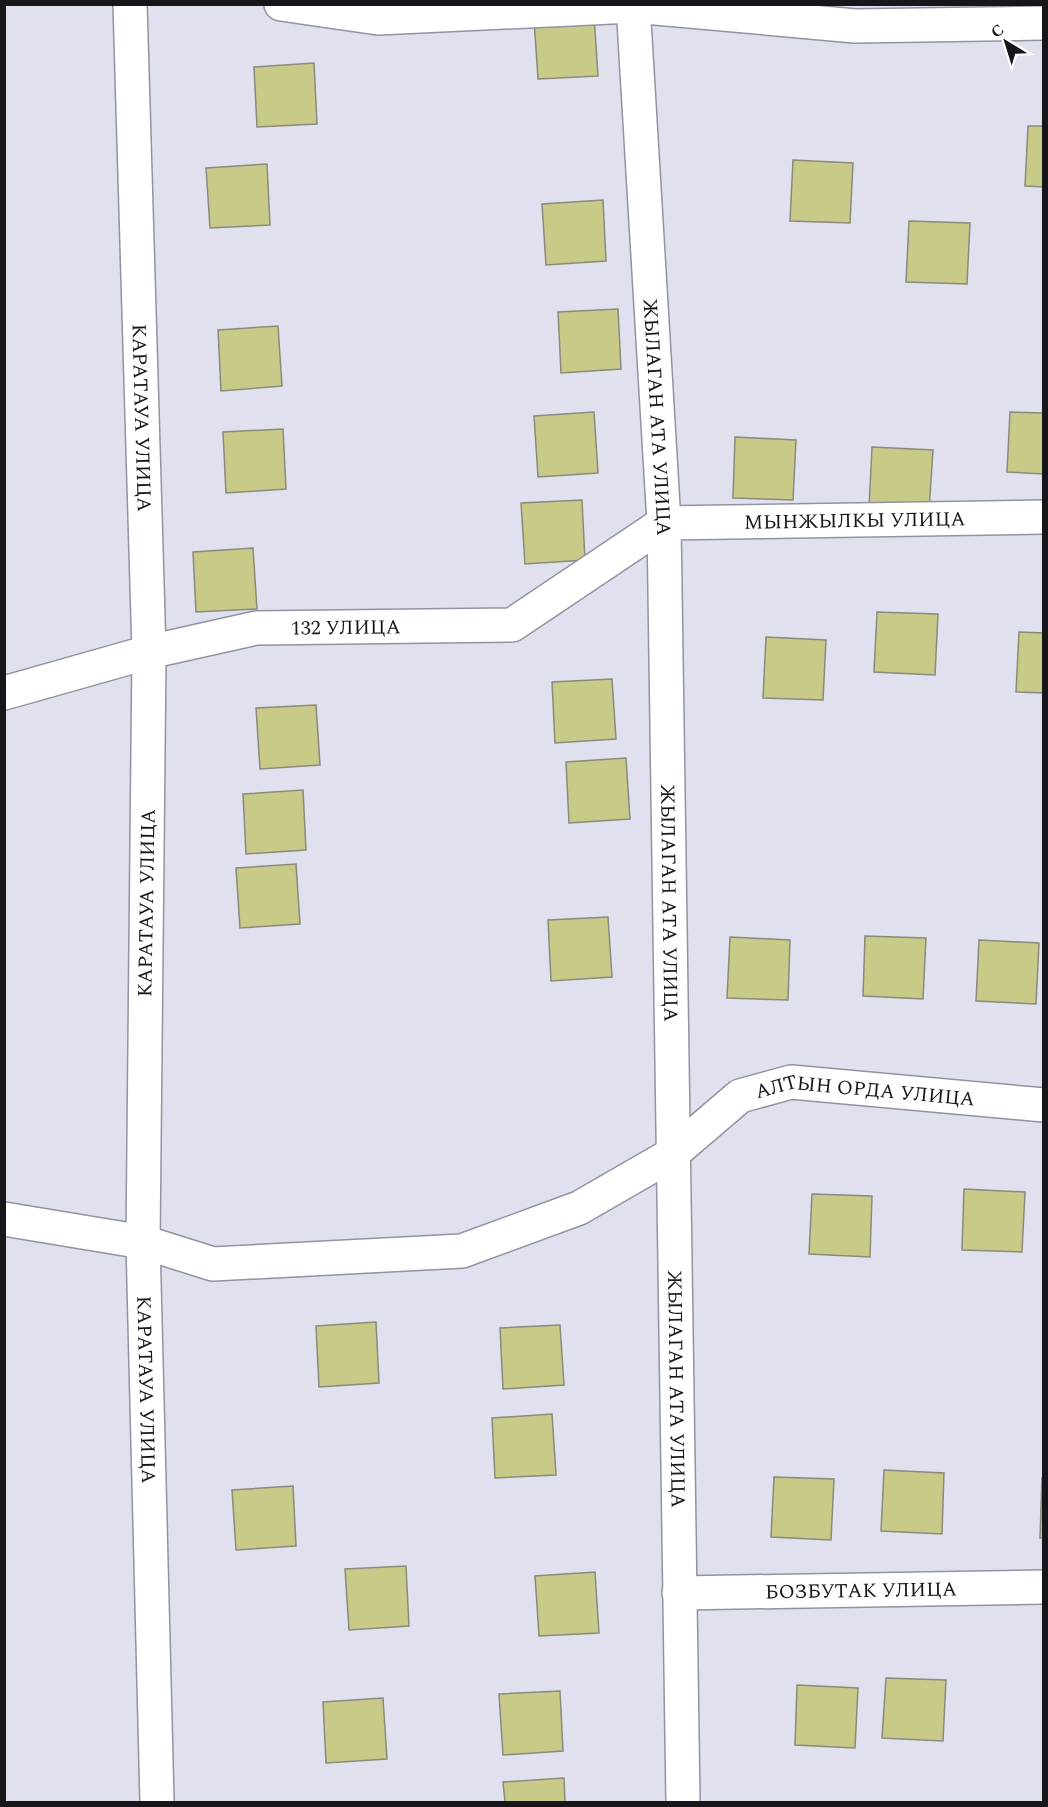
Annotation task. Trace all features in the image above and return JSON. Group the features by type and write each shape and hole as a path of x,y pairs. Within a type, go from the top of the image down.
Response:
{"street":[{"name":"КАРАТАУА УЛИЦА","path":"130,4 149,652 142,1242 157,1803"},
{"path":"280,4 378,18 633,5 855,26 1044,23"},
{"name":"ЖЫЛАГАН АТА УЛИЦА","path":"633,5 664,523 671,1155 683,1803"},
{"name":"МЫНЖЫЛКЫ УЛИЦА","path":"664,523 1044,517"},
{"name":"132 УЛИЦА","path":"4,693 149,652 256,628 512,626 664,523"},
{"name":"АЛТЫН ОРДА УЛИЦА","path":"4,1219 142,1242 213,1264 462,1251 579,1208 671,1155 740,1096 791,1082 1044,1105"},
{"name":"БОЗБУТАК УЛИЦА","path":"679,1593 1044,1587"}],"building":[{"path":"594,15 598,76 538,79 534,19"},
{"path":"314,63 317,124 257,127 254,67"},
{"path":"1028,126 1044,126 1044,187 1025,186"},
{"path":"793,160 853,163 850,223 790,221"},
{"path":"267,164 270,225 210,228 206,168"},
{"path":"603,200 606,261 546,265 542,204"},
{"path":"909,221 970,223 967,284 906,282"},
{"path":"618,309 621,369 561,373 558,312"},
{"path":"278,326 282,386 221,391 218,330"},
{"path":"594,412 598,473 538,477 534,416"},
{"path":"1010,412 1044,413 1044,474 1007,472"},
{"path":"283,429 286,489 226,493 223,432"},
{"path":"735,437 796,440 793,500 733,498"},
{"path":"872,447 933,450 929,511 869,508"},
{"path":"582,500 585,560 525,564 521,503"},
{"path":"253,548 257,609 196,612 193,552"},
{"path":"877,612 938,614 935,675 874,672"},
{"path":"1019,632 1044,633 1044,693 1016,692"},
{"path":"766,637 826,640 823,700 763,698"},
{"path":"612,679 616,739 555,743 552,682"},
{"path":"316,705 320,765 260,769 256,708"},
{"path":"626,758 630,819 569,823 566,762"},
{"path":"303,790 306,850 246,854 243,794"},
{"path":"296,864 300,924 240,928 236,868"},
{"path":"608,917 612,977 551,981 548,920"},
{"path":"865,936 926,938 923,999 863,996"},
{"path":"730,937 790,940 788,1000 727,998"},
{"path":"979,940 1039,943 1036,1004 976,1001"},
{"path":"964,1189 1025,1192 1022,1252 962,1250"},
{"path":"812,1194 872,1196 870,1257 809,1254"},
{"path":"376,1322 379,1383 319,1387 316,1326"},
{"path":"560,1325 564,1385 503,1389 500,1328"},
{"path":"552,1414 556,1475 495,1478 492,1418"},
{"path":"884,1470 944,1473 942,1534 881,1531"},
{"path":"774,1477 834,1479 831,1540 771,1537"},
{"path":"1042,1478 1044,1478 1044,1538 1040,1538"},
{"path":"293,1486 296,1546 236,1550 232,1490"},
{"path":"406,1566 409,1626 349,1630 345,1569"},
{"path":"595,1572 599,1633 539,1636 535,1576"},
{"path":"886,1678 946,1680 943,1741 882,1738"},
{"path":"797,1685 858,1688 855,1748 795,1745"},
{"path":"560,1691 563,1751 503,1755 499,1694"},
{"path":"383,1698 387,1759 326,1763 323,1702"},
{"path":"564,1778 565,1802 505,1802 503,1782"}]}
